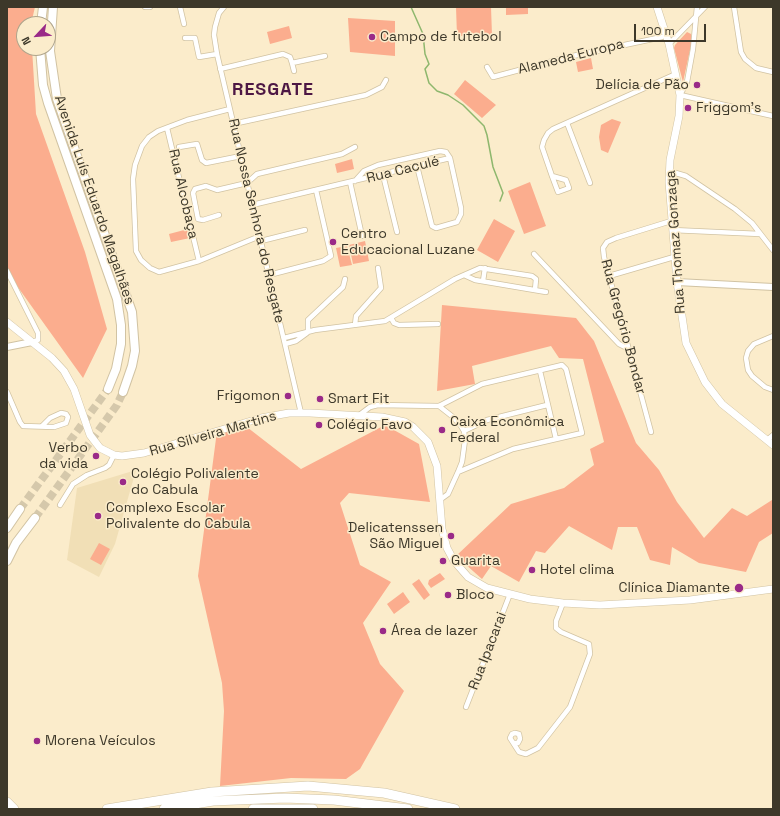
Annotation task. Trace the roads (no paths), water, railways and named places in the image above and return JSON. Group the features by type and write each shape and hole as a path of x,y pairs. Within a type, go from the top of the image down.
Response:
{"highway":[{"path":"107,809 212,792 284,787 334,787 369,791 406,797 455,809"},
{"path":"164,809 213,802 261,798 334,800 406,797"},
{"path":"334,800 408,809"},
{"path":"7,802 14,809"},
{"path":"253,809 313,809"}],"main road":[{"name":"Avenida Luís Eduardo Magalhães","path":"53,7 50,51 57,99 132,312 135,351 132,366 123,392"},
{"name":"Rua Thomaz Gonzaga","path":"657,7 669,44 680,95 679,116 671,151 669,171 674,256 686,342 697,369 722,404 731,413 770,437 773,445"},
{"name":"Avenida Luís Eduardo Magalhães","path":"41,56 43,85 48,103 117,299 121,344 116,369 108,389"},
{"path":"7,322 52,358 64,371 74,389 90,435 100,448 114,455"},
{"name":"Rua Silveira Martins","path":"114,455 122,456 144,453 261,418 301,413 382,417 399,421 413,427 421,433 434,454 439,478 443,538 454,561 468,577 476,583 510,594 563,603 600,605 672,602 772,591"},
{"path":"7,528 20,509"},
{"path":"7,561 16,543 35,518"}],"street":[{"path":"145,7 150,7"},
{"path":"180,7 184,24"},
{"name":"Rua Nossa Senhora do Resgate","path":"224,7 219,13 215,26 214,35 217,54 301,413"},
{"path":"697,7 698,15 687,82 680,95 773,116"},
{"path":"669,44 705,7"},
{"path":"734,7 741,52 745,59 756,68 773,72"},
{"name":"Alameda Europa","path":"487,67 493,77 568,57 662,37"},
{"path":"185,38 196,38 199,57 217,54"},
{"path":"220,69 283,54 290,57 294,71"},
{"path":"292,63 325,56"},
{"path":"552,176 543,152 542,143 553,129 676,74"},
{"path":"233,124 366,95 382,87 386,80"},
{"path":"230,109 167,128 149,137 142,146 135,165 132,196 136,251 141,260 150,268 159,272 199,260 260,238 305,230"},
{"path":"567,123 590,183"},
{"name":"Rua Alcobaça","path":"167,128 199,260"},
{"path":"179,147 197,144 202,160 206,163 241,156"},
{"path":"219,215 199,220 194,196 195,189 206,186 217,190 247,183 258,174 342,154 355,147"},
{"name":"Rua Caculé","path":"355,181 364,171 378,165 440,151 446,152 450,158 462,214 459,220 454,224 436,228 432,226 429,219 418,166"},
{"name":"Rua Caculé","path":"252,205 450,158"},
{"path":"669,171 686,176 735,209 760,234 773,250"},
{"path":"383,175 397,232"},
{"path":"350,182 362,236"},
{"path":"269,275 330,258 316,190"},
{"name":"Rua Gregório Bondar","path":"651,432 627,348 603,252 607,242 635,231 671,221"},
{"path":"672,230 760,234"},
{"path":"534,254 618,344 627,348"},
{"path":"608,276 674,256"},
{"path":"356,324 356,316 381,288 378,268"},
{"path":"284,338 308,332 391,318 455,279 464,276 477,268 486,268 535,277 535,290"},
{"path":"483,281 486,268"},
{"path":"7,271 38,333 38,340 7,347"},
{"path":"464,276 483,281 546,292"},
{"path":"308,332 308,320 343,287 345,278"},
{"path":"677,282 773,287"},
{"path":"391,318 394,323 399,325 438,324"},
{"path":"285,344 296,341 308,332"},
{"path":"773,336 754,344 748,352 746,358 748,370 752,376 765,387 773,390"},
{"path":"358,416 370,407 378,405 438,406 482,384 562,365 566,369 582,433 503,452 458,472"},
{"path":"540,371 547,406 556,439"},
{"path":"7,392 21,424 28,428 42,426 50,428 59,426 67,422 68,417 66,414 61,413 50,418 42,426"},
{"path":"438,406 453,417 464,431 464,451 458,472 448,494 441,499"},
{"path":"464,431 492,418 547,406"},
{"path":"60,504 73,484 87,475 109,465 114,455"},
{"path":"448,494 455,494"},
{"name":"Rua Ipacarai","path":"466,707 510,594"},
{"path":"514,743 517,750 523,754 530,753 538,748 570,707 590,654 589,644 561,632 556,628 556,621 563,603"}],"waterway":[{"path":"411,7 423,34 425,54 429,64 425,69 429,83 437,91 448,95 463,105 484,126 493,167 503,193 500,201"}],"tunnel":[{"path":"20,509 108,389"},
{"path":"35,518 117,405 123,392"}],"place":[{"name":"Campo de futebol","path":"372,37"},
{"name":"Delícia de Pão","path":"697,85"},
{"name":"Friggom's","path":"688,108"},
{"name":"Centro Educacional Luzane","path":"333,242"},
{"name":"Frigomon","path":"288,396"},
{"name":"Smart Fit","path":"320,399"},
{"name":"Colégio Favo","path":"319,425"},
{"name":"Caixa Econômica Federal","path":"442,430"},
{"name":"Verbo da vida","path":"96,456"},
{"name":"Colégio Polivalente do Cabula","path":"123,482"},
{"name":"Complexo Escolar Polivalente do Cabula","path":"98,516"},
{"name":"Delicatenssen São Miguel","path":"451,536"},
{"name":"Guarita","path":"443,561"},
{"name":"Hotel clima","path":"532,570"},
{"name":"Clínica Diamante","path":"739,588"},
{"name":"Bloco","path":"448,595"},
{"name":"Área de lazer","path":"383,631"},
{"name":"Morena Veículos","path":"37,741"}],"district":[{"name":"RESGATE","path":"273,90"}]}
